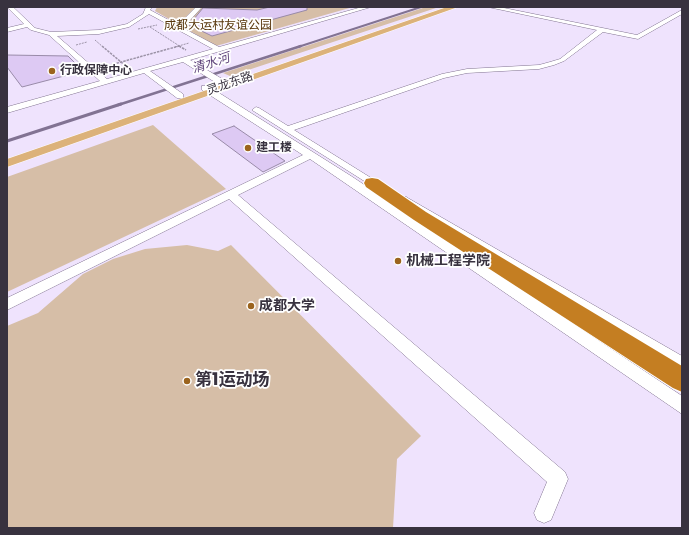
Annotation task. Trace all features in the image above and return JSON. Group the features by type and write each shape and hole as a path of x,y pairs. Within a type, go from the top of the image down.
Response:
{"highway":[{"path":"372,183 427,220 682,380"}],"main road":[{"name":"灵龙东路","path":"7,162 214,85 443,7"},
{"name":"灵龙东路","path":"7,156 177,95 214,85 454,7"}],"street":[{"path":"10,7 28,25 41,32 51,34 88,34 114,29 139,20 148,9 219,50"},
{"path":"180,28 199,7"},
{"path":"7,110 135,74 147,73 187,61 196,56 368,7"},
{"path":"492,7 638,37 682,12"},
{"path":"7,30 28,25"},
{"path":"288,130 442,76 467,71 539,67 552,64 562,60 601,30"},
{"path":"51,34 106,82"},
{"path":"187,61 214,85 310,155 347,178 682,406"},
{"path":"147,73 177,95"},
{"path":"214,85 372,183 426,211 682,364"},
{"path":"7,304 310,155"},
{"path":"231,195 558,479 544,513"}],"path":[{"path":"139,20 196,56"},
{"path":"88,34 135,74"},
{"path":"92,70 201,40"}],"green space":[{"name":"成都大运村友谊公园","path":"157,7 353,7 216,46 155,11"},
{"path":"426,7 439,7 230,76 223,73"},
{"path":"153,125 226,189 7,292 7,177"},
{"name":"第1运动场","path":"187,245 218,251 231,245 421,436 397,459 393,528 7,528 7,326 38,313 83,274 113,259 145,249"}],"building":[{"path":"270,7 307,7 307,10 212,36 189,25 203,8 257,10"},
{"name":"行政保障中心","path":"7,55 68,56 83,71 22,87 7,67"},
{"name":"建工楼","path":"234,126 285,161 263,172 212,134"}],"waterway":[{"name":"清水河","path":"298,47 421,7"},
{"name":"清水河","path":"118,105 301,46"},
{"name":"清水河","path":"7,141 121,104"}],"place":[{"name":"行政保障中心","path":"52,71"},
{"name":"建工楼","path":"248,148"},
{"name":"机械工程学院","path":"398,261"},
{"name":"成都大学","path":"251,306"},
{"name":"第1运动场","path":"187,381"}]}
